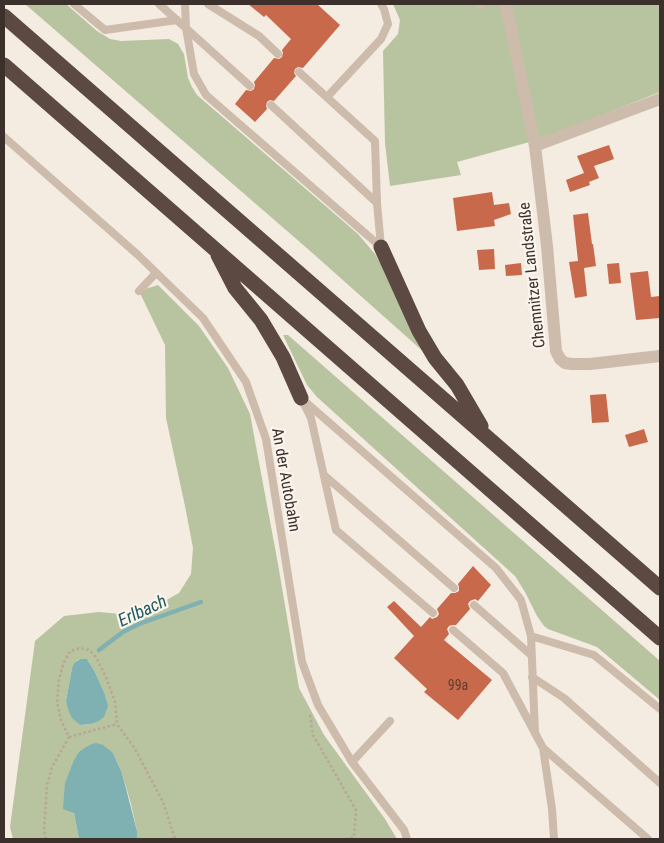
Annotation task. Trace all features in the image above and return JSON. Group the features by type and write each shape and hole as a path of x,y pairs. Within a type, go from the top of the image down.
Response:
{"highway":[{"path":"4,16 660,588"},
{"path":"4,65 660,638"},
{"path":"381,247 419,331 435,358 457,386 488,438"},
{"path":"215,249 235,288 261,320 283,357 301,398"}],"street":[{"name":"Chemnitzer Landstraße","path":"506,4 535,146 547,246 556,351 560,359 565,363 590,364 660,356"},
{"path":"535,146 660,98"}],"lane":[{"path":"74,4 105,30 177,20"},
{"path":"158,4 250,86"},
{"path":"185,4 186,28 194,74 206,94 381,247"},
{"path":"208,4 259,36 278,54"},
{"path":"327,97 382,39 388,24 381,4"},
{"path":"299,72 375,141 381,247"},
{"path":"270,105 377,202"},
{"name":"An der Autobahn","path":"4,138 138,255 203,318 246,382 266,439 302,662 318,706 352,762 404,830 407,839"},
{"path":"139,291 156,273"},
{"path":"301,398 310,418 336,530 433,613"},
{"path":"301,398 496,568 522,600 530,636 535,733"},
{"path":"324,475 454,588"},
{"path":"474,605 531,655"},
{"path":"452,630 503,673 544,748 648,839"},
{"path":"530,636 594,655 660,709"},
{"path":"532,677 564,698 660,783"},
{"path":"352,762 390,721"},
{"path":"544,748 554,839"}],"path":[{"path":"69,737 61,720 57,702 59,678 70,651 80,648 89,650 96,657 106,677 115,702 117,724 134,749 163,802 175,839"},
{"path":"309,708 314,735 356,810 354,838 346,839"},
{"path":"46,839 44,831 47,785 52,767 69,737 117,724"}],"green space":[{"path":"25,4 66,4 97,31 110,39 121,41 169,39 178,44 184,54 188,78 197,95 358,234 375,254 426,354 309,250"},
{"path":"393,4 660,4 660,92 544,138 457,162 461,175 390,186 385,143 383,51 398,34 400,20"},
{"path":"158,285 199,326 228,368 250,414 299,688 324,735 385,819 397,839 137,839 131,804 122,773 113,753 74,813 79,839 13,839 10,827 35,641 64,616 99,612 121,614 147,611 179,593 191,574 193,548 166,418 165,345 139,291","holes":["79,659 87,659 104,692 97,722 80,725 66,701 74,663"]},
{"path":"283,335 288,335 660,661 660,700 597,647 544,626 515,576 317,397 307,385"}],"water":[{"path":"80,659 87,659 95,672 108,706 104,717 97,722 80,725 72,718 66,701 72,668 74,663"},
{"path":"96,743 103,745 113,753 122,773 137,831 137,839 79,839 74,813 63,809 65,783 74,760 79,752"}],"building":[{"path":"248,4 317,4 340,25 303,68 298,67 295,69 294,73 296,76 274,101 270,100 267,102 267,109 255,122 235,104 246,90 251,91 254,89 254,82 274,58 279,59 282,57 282,50 291,39 266,15 264,17"},
{"path":"609,145 614,159 594,166 599,178 589,182 590,185 570,192 566,180 584,173 577,156"},
{"path":"492,192 494,205 509,203 511,214 494,220 495,226 457,231 453,198"},
{"path":"588,213 596,266 584,268 587,296 575,298 569,262 578,261 573,215"},
{"path":"494,249 495,269 479,270 477,250"},
{"path":"521,263 522,275 506,276 505,265"},
{"path":"619,263 621,283 609,284 607,264"},
{"path":"648,271 651,297 660,296 660,318 636,320 630,273"},
{"path":"606,394 609,422 592,423 590,395"},
{"path":"644,429 648,442 629,447 625,435"},
{"path":"473,566 491,585 478,601 475,599 470,601 468,604 470,609 456,625 449,626 447,629 449,634 444,640 492,680 458,720 424,692 427,689 394,658 414,636 387,607 394,601 421,627 430,617 432,619 437,617 439,614 437,609 451,593 459,591 458,584"}],"waterway":[{"name":"Erlbach","path":"99,650 123,632 139,624 201,602"}]}
